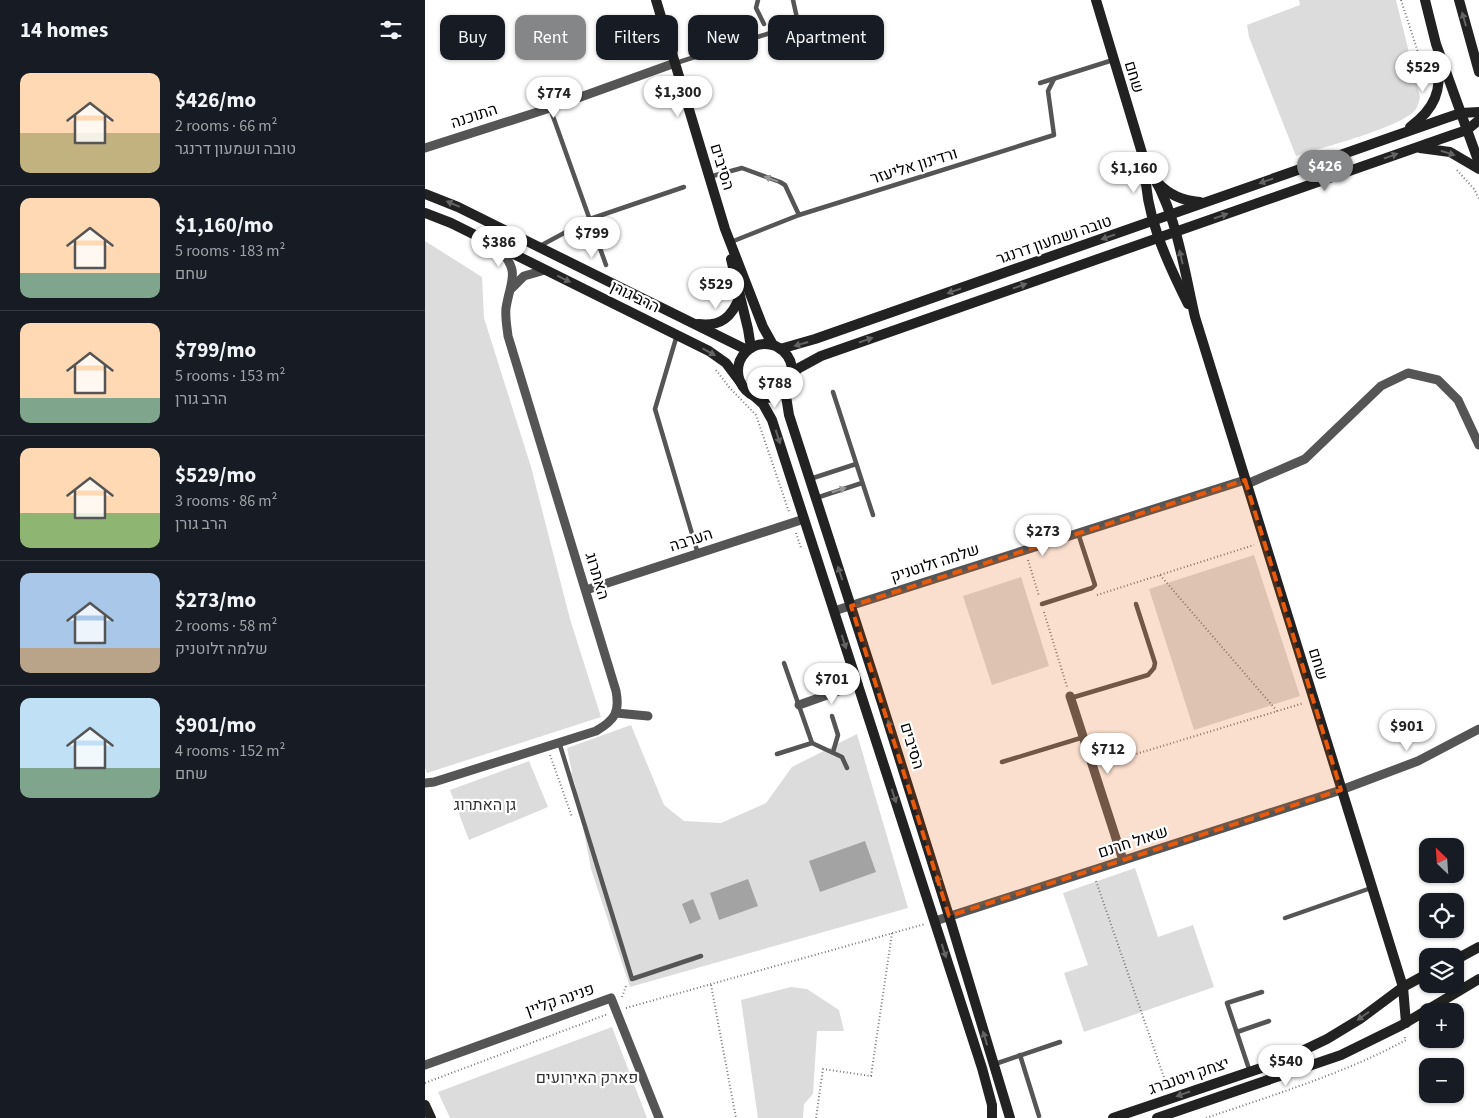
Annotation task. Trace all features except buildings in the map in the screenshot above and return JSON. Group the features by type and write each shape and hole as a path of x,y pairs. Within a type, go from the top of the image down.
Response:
{"street":[{"name":"הסיבים","path":"656,0 725,229 740,296 749,349"},
{"name":"שחם","path":"1096,0 1145,163 1156,181 1170,215 1195,316 1403,987 1402,1025"},
{"path":"1397,135 1420,120 1428,112 1433,104 1439,79 1435,44 1425,0"},
{"path":"1459,0 1479,72"},
{"path":"1435,44 1479,163"},
{"name":"התוכנה","path":"425,148 550,108 675,63"},
{"name":"טובה ושמעון דרנגר","path":"776,347 815,339 1461,113 1479,112"},
{"name":"טובה ושמעון דרנגר","path":"790,380 805,364 821,356 1467,130 1479,120"},
{"path":"1414,148 1444,150 1479,168"},
{"name":"שחם","path":"1145,163 1146,190 1159,237 1170,267 1195,316"},
{"path":"1156,181 1177,197 1189,202 1204,203"},
{"name":"הרב גורן","path":"425,194 459,206 749,349"},
{"name":"הרב גורן","path":"425,213 497,245 721,358 741,383"},
{"name":"הסיבים","path":"728,242 763,327 776,347"},
{"name":"האתרוג","path":"497,245 508,259 512,272 513,282 506,310 508,336 616,691 618,703 616,713"},
{"path":"511,290 524,276 545,270"},
{"path":"693,323 705,325 719,322 732,313 740,296"},
{"path":"765,344 776,347 790,360 790,380 784,390 770,397 754,396 741,383 738,375 738,366 742,357 749,349 765,344"},
{"name":"שלמה זלוטניק","path":"834,611 1246,482 1305,459 1381,386 1408,372 1438,380 1458,400 1479,445"},
{"name":"הסיבים","path":"790,380 787,404 949,916 1010,1118"},
{"name":"הסיבים","path":"754,396 763,404 773,420 982,1068 992,1105 992,1118"},
{"name":"הערבה","path":"586,590 804,519"},
{"path":"799,705 858,684"},
{"path":"1071,697 1123,860"},
{"path":"425,783 434,782 596,731 612,720 616,713 648,716"},
{"name":"שאול חרנם","path":"935,921 1341,790 1418,761 1479,729"},
{"path":"1464,955 1479,947"},
{"name":"יצחק ויטנברג","path":"1113,1118 1279,1062 1327,1039 1360,1019 1403,987 1419,978"},
{"path":"1157,1118 1341,1054 1402,1025 1479,979"},
{"name":"פנינה קליין","path":"425,1065 611,998 659,1118"},
{"path":"425,1104 431,1118"}],"lane":[{"path":"758,0 756,8 764,24"},
{"path":"675,63 789,27 797,18 793,0"},
{"path":"1040,83 1113,60"},
{"name":"ורדינון אליעזר","path":"728,242 799,215 1054,135 1048,91 1054,79"},
{"path":"550,108 606,265"},
{"path":"709,176 742,168 781,182 785,185 799,215"},
{"path":"538,246 590,219 684,187"},
{"path":"677,335 655,409 698,554"},
{"path":"833,392 873,515"},
{"path":"810,479 855,464"},
{"path":"816,498 862,483"},
{"path":"1042,604 1092,588 1095,585 1079,533"},
{"path":"1071,697 1148,675 1154,668 1155,662 1136,604"},
{"path":"784,663 811,743"},
{"path":"832,716 838,735 833,752"},
{"path":"1002,762 1083,737"},
{"path":"559,742 632,979 701,956"},
{"path":"777,754 811,743 842,757 847,768"},
{"path":"1285,918 1371,888"},
{"path":"1250,1072 1227,1004 1262,992"},
{"path":"1237,1032 1269,1021"},
{"path":"993,1064 1060,1042"},
{"path":"1020,1055 1039,1116"}],"path":[{"path":"715,369 729,387 756,415 801,550"},
{"path":"1089,598 1265,542"},
{"path":"1025,550 1071,697"},
{"path":"1160,575 1277,711"},
{"path":"1093,767 1314,700"},
{"path":"547,746 573,817"},
{"path":"1093,870 1171,1098"},
{"path":"425,1083 616,1011 935,921"},
{"path":"816,1118 823,1069 871,1076 892,933"},
{"path":"711,984 736,1118"},
{"path":"616,1011 627,985"},
{"path":"1206,1118 1318,1079 1383,1052 1406,1040 1402,1025"}],"highlighted area":[{"path":"1245,480 1341,790 949,916 851,606"}],"green space":[{"path":"1299,0 1396,0 1420,97 1416,109 1396,123 1379,130 1296,156 1249,37 1247,25 1300,5"},
{"path":"425,241 482,277 484,318 531,467 570,619 601,717 427,773 425,768"},
{"path":"1254,555 1300,696 1194,730 1149,589"},
{"path":"1021,577 1049,666 992,685 963,596"},
{"path":"631,725 664,805 684,821 721,823 766,803 792,767 857,734 908,908 630,987 591,869 567,748"},
{"name":"גן האתרוג","path":"529,761 548,807 469,840 450,790"},
{"path":"1135,868 1158,937 1193,925 1214,987 1084,1032 1064,973 1088,965 1063,893"},
{"path":"791,987 807,989 839,1010 844,1031 817,1031 813,1094 804,1104 803,1118 758,1118 741,1000"},
{"name":"פארק האירועים","path":"612,1027 647,1118 450,1118 438,1092"}],"shaded area":[{"path":"865,841 876,872 820,892 809,861"},
{"path":"748,879 758,906 719,920 710,893"},
{"path":"693,899 701,919 690,924 682,904"}]}
